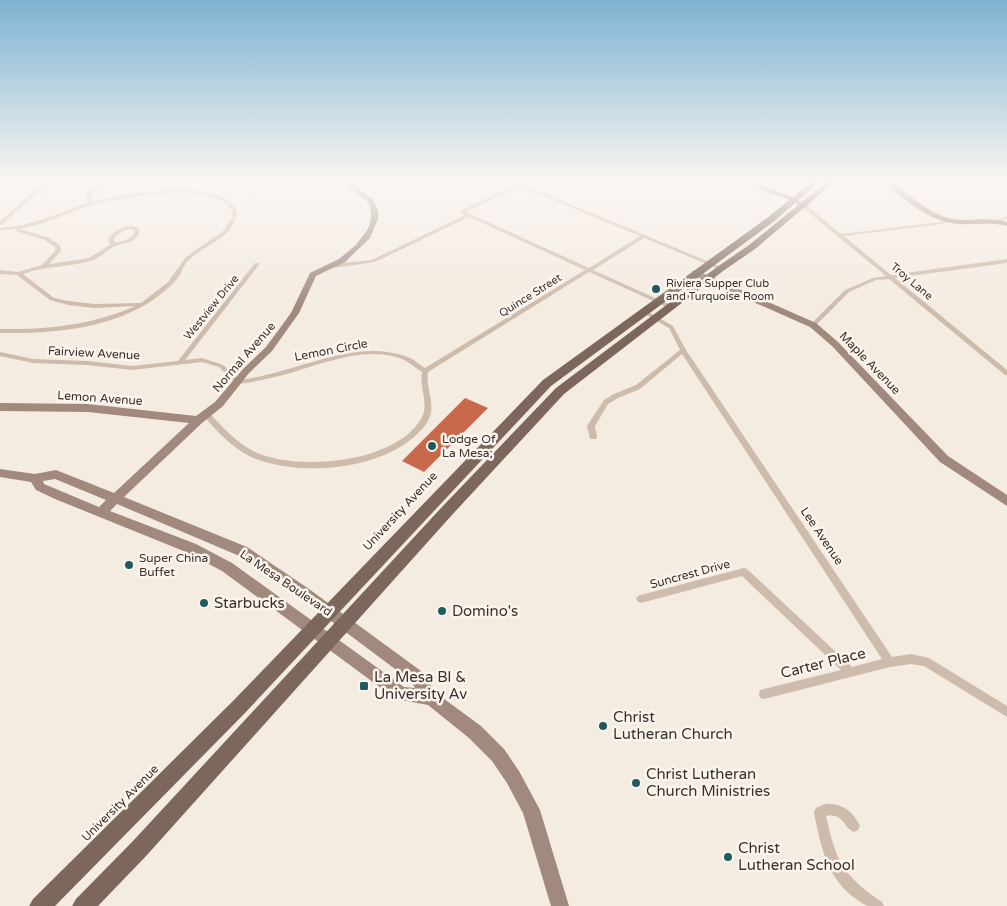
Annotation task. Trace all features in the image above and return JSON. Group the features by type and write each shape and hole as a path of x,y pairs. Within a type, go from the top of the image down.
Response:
{"main road":[{"name":"University Avenue","path":"83,906 140,848 560,391 651,315 659,302 708,263 718,258 765,222"},
{"name":"University Avenue","path":"40,906 238,708 547,383 651,315 671,307 782,222"}],"street":[{"path":"14,229 35,222"},
{"path":"0,331 39,331 68,327 110,317 144,304 171,283 188,258 230,227 232,222"},
{"name":"Normal Avenue","path":"101,512 202,417 219,404 246,371 269,349 286,328 313,275 333,266 361,244 374,222"},
{"path":"333,266 373,261 455,222"},
{"path":"482,222 671,307"},
{"path":"610,222 721,268"},
{"name":"Troy Lane","path":"824,222 1007,373"},
{"path":"841,236 944,222"},
{"path":"0,272 19,274 44,266 89,260 99,256 113,245 132,239 137,235 138,229 128,227 117,232 111,239 113,245"},
{"path":"0,229 14,229 47,239 58,246 58,251 44,266"},
{"name":"Quince Street","path":"425,371 644,236"},
{"path":"813,325 850,289 875,279 1007,261"},
{"name":"Westview Drive","path":"180,362 257,264"},
{"path":"19,274 52,299 68,304 96,306 144,304"},
{"name":"Maple Avenue","path":"695,274 813,325 835,344 944,459 1007,501"},
{"name":"Lee Avenue","path":"651,315 670,327 683,350 890,662"},
{"path":"593,437 590,426 606,402 638,387 683,350"},
{"name":"Lemon Circle","path":"238,382 253,381 306,364 364,353 401,357 414,362 425,371"},
{"name":"Fairview Avenue","path":"0,354 34,361 87,363 132,368 196,360 212,362 221,366 238,382"},
{"path":"202,417 241,447 269,461 305,466 344,463 383,451 405,439 419,427 426,417 429,405 423,379 425,371"},
{"name":"Lemon Avenue","path":"0,407 88,408 202,417"},
{"name":"La Mesa Boulevard","path":"0,473 35,478 56,474 242,552 330,612 416,676 431,698 475,732 498,755 513,777 530,810 560,906"},
{"name":"La Mesa Boulevard","path":"35,478 40,487 191,548 228,567 400,694 431,698"},
{"name":"Suncrest Drive","path":"641,599 744,572 851,672"},
{"path":"890,662 911,659 926,662 1007,712"},
{"name":"Carter Place","path":"764,694 890,662"},
{"path":"854,826 850,818 840,811 828,808 820,812 827,853 842,877 859,895 878,906"}],"building":[{"name":"Lodge Of La Mesa;","path":"465,398 488,408 424,472 402,461"}],"place":[{"name":"Riviera Supper Club and Turquoise Room","path":"656,289"},
{"name":"Lodge Of La Mesa;","path":"432,446"},
{"name":"Super China Buffet","path":"129,565"},
{"name":"Starbucks","path":"204,603"},
{"name":"Domino's","path":"442,611"},
{"name":"La Mesa Bl & University Av","path":"364,686"},
{"name":"Christ Lutheran Church","path":"603,726"},
{"name":"Christ Lutheran Church Ministries","path":"636,783"},
{"name":"Christ Lutheran School","path":"728,857"}]}
